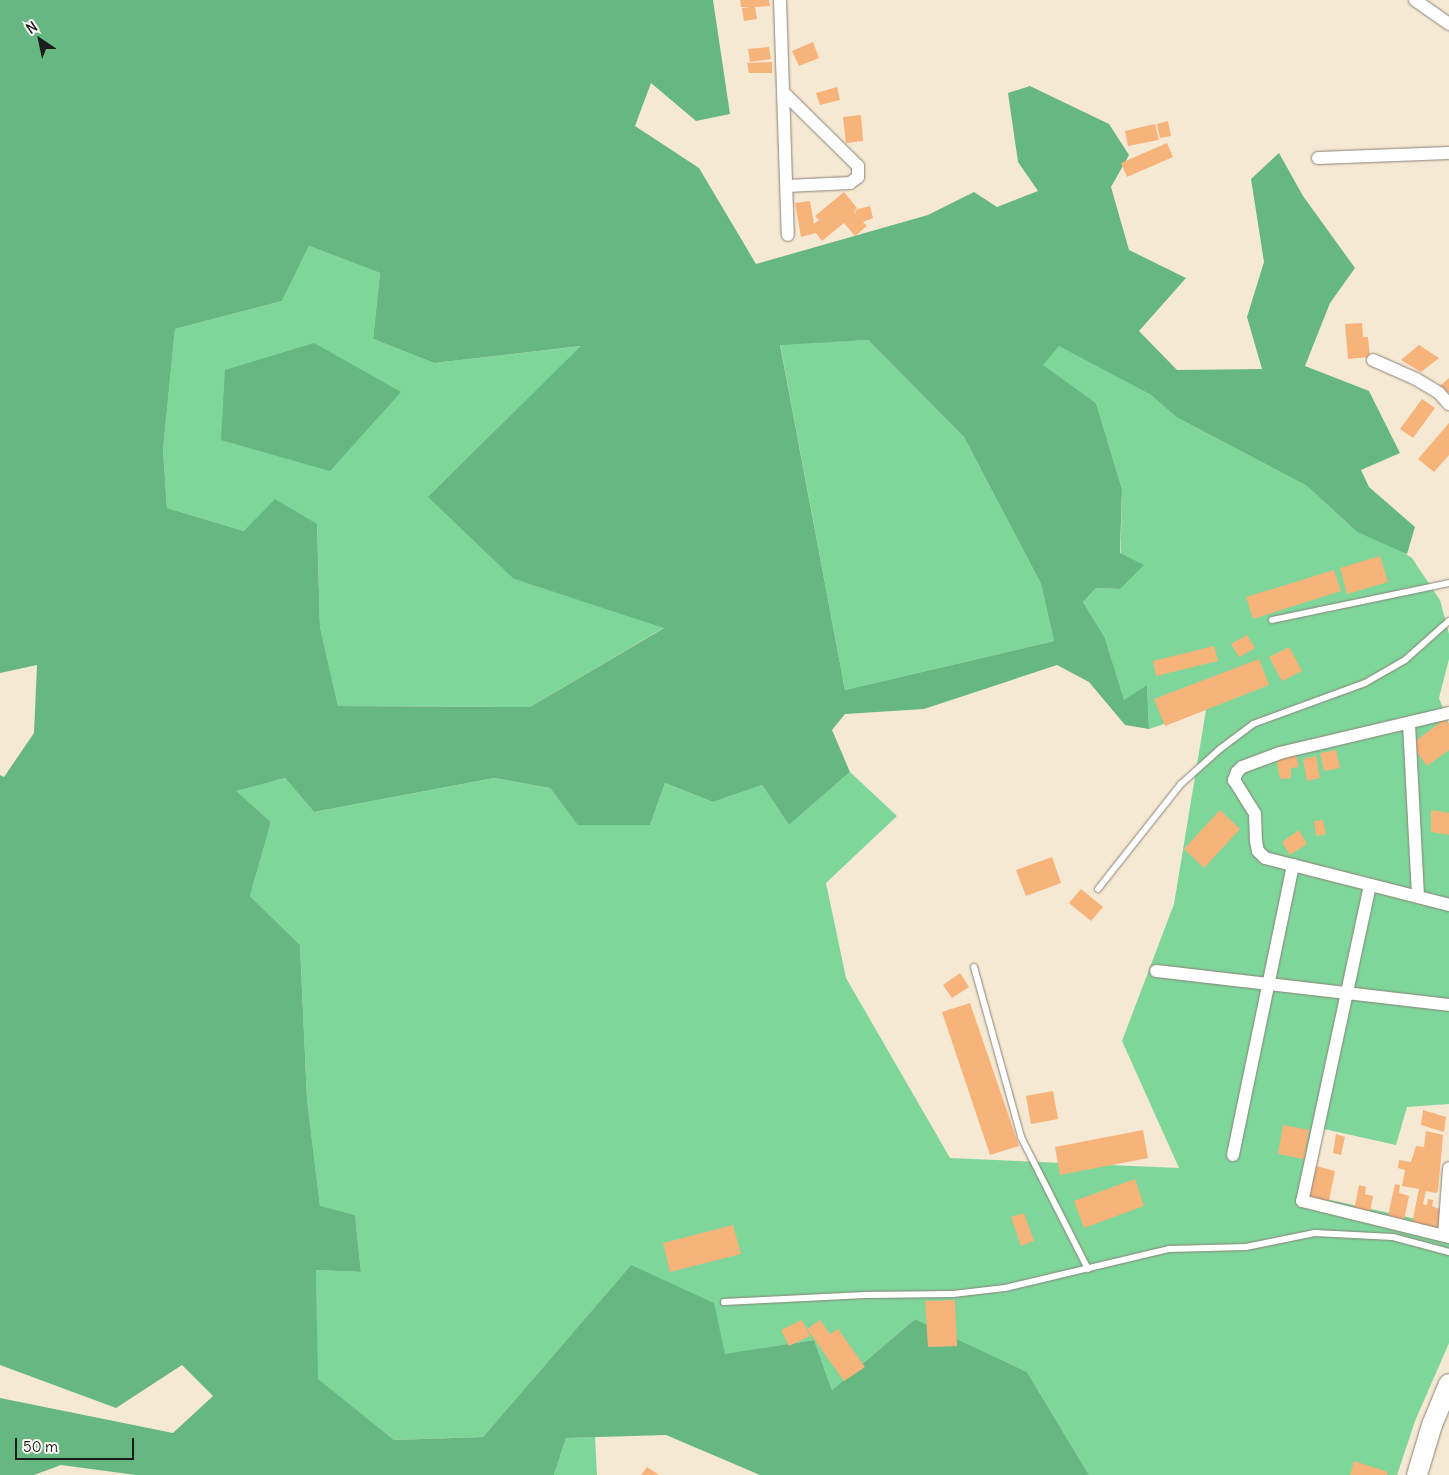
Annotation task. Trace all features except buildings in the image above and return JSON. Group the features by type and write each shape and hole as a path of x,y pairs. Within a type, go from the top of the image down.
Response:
{"highway":[{"path":"1417,1475 1432,1425 1449,1384"}],"street":[{"path":"780,0 788,235"},
{"path":"1415,0 1449,24"},
{"path":"783,92 858,166 858,177 850,183 787,186"},
{"path":"1318,158 1449,153"},
{"path":"1373,360 1416,379 1439,393 1449,404"},
{"path":"1449,713 1280,753 1237,772 1234,780 1255,814 1258,851 1266,858 1449,905"},
{"path":"1409,724 1418,897"},
{"path":"1233,1156 1293,865"},
{"path":"1370,884 1302,1201 1447,1236 1449,1168"},
{"path":"1156,971 1449,1004"}],"lane":[{"path":"1272,620 1449,583"},
{"path":"1098,889 1181,784 1220,749 1253,724 1365,683 1405,660 1449,621"},
{"path":"974,967 1021,1137 1088,1269"},
{"path":"724,1302 865,1295 953,1294 1005,1288 1169,1249 1246,1247 1315,1233 1393,1237 1449,1252"}],"green space":[{"path":"0,0 713,0 730,114 696,121 651,83 635,126 699,168 756,264 928,215 974,192 997,207 1038,191 1018,162 1008,93 1030,86 1109,124 1129,155 1111,187 1129,250 1186,278 1139,331 1177,370 1262,369 1247,317 1264,262 1251,179 1279,153 1303,196 1355,268 1330,303 1305,366 1369,391 1400,453 1361,470 1369,487 1415,527 1407,554 1357,532 1307,486 1176,417 1151,395 1059,346 1043,365 1096,403 1122,489 1120,553 1144,565 1120,589 1096,588 1083,602 1105,638 1124,700 1147,685 1149,729 1125,725 1089,682 1057,665 924,709 845,714 832,730 850,772 789,825 762,785 713,802 665,783 650,825 578,825 550,788 494,778 314,812 285,778 236,791 271,822 250,896 300,945 307,1099 320,1206 355,1215 361,1272 316,1270 318,1379 394,1440 483,1437 631,1265 714,1303 725,1354 814,1340 832,1390 915,1319 1027,1372 1089,1475 760,1475 666,1435 566,1438 554,1475 136,1475 61,1465 34,1475 0,1475 0,1398 173,1433 213,1396 182,1365 116,1408 0,1365 0,775 4,777 34,733 37,665 0,673","holes":["309,246 380,273 373,339 434,363 581,346 428,497 514,579 664,628 530,707 338,706 320,627 317,524 275,499 244,531 167,508 163,450 175,329 282,301","868,340 964,437 1041,584 1054,641 845,690 780,345"]},
{"path":"309,246 380,273 373,339 434,363 582,346 514,579 665,627 530,707 338,706 320,627 317,524 244,531 167,508 163,450 175,329 282,301"},
{"path":"868,340 964,437 1041,584 1054,641 845,690 780,344"},
{"path":"314,343 401,392 330,471 221,440 225,370"},
{"path":"1059,345 1151,395 1176,417 1307,486 1357,532 1397,548 1412,558 1440,600 1449,634 1449,659 1439,698 1449,724 1449,1104 1407,1107 1396,1145 1324,1129 1307,1195 1449,1226 1449,1343 1415,1421 1397,1475 1089,1475 1027,1372 915,1319 832,1390 814,1340 725,1355 631,1265 483,1437 394,1440 317,1379 316,1270 361,1272 355,1215 320,1207 307,1099 300,945 250,896 271,822 235,791 285,778 314,812 494,778 550,788 578,824 650,825 665,783 713,802 762,785 789,825 850,772 897,816 826,883 846,978 950,1158 1179,1168 1122,1041 1174,904 1206,710 1149,729 1147,685 1124,701 1105,638 1083,602 1096,588 1120,589 1122,489 1096,403 1042,365"},
{"path":"595,1437 597,1475 554,1475 566,1438"}]}
